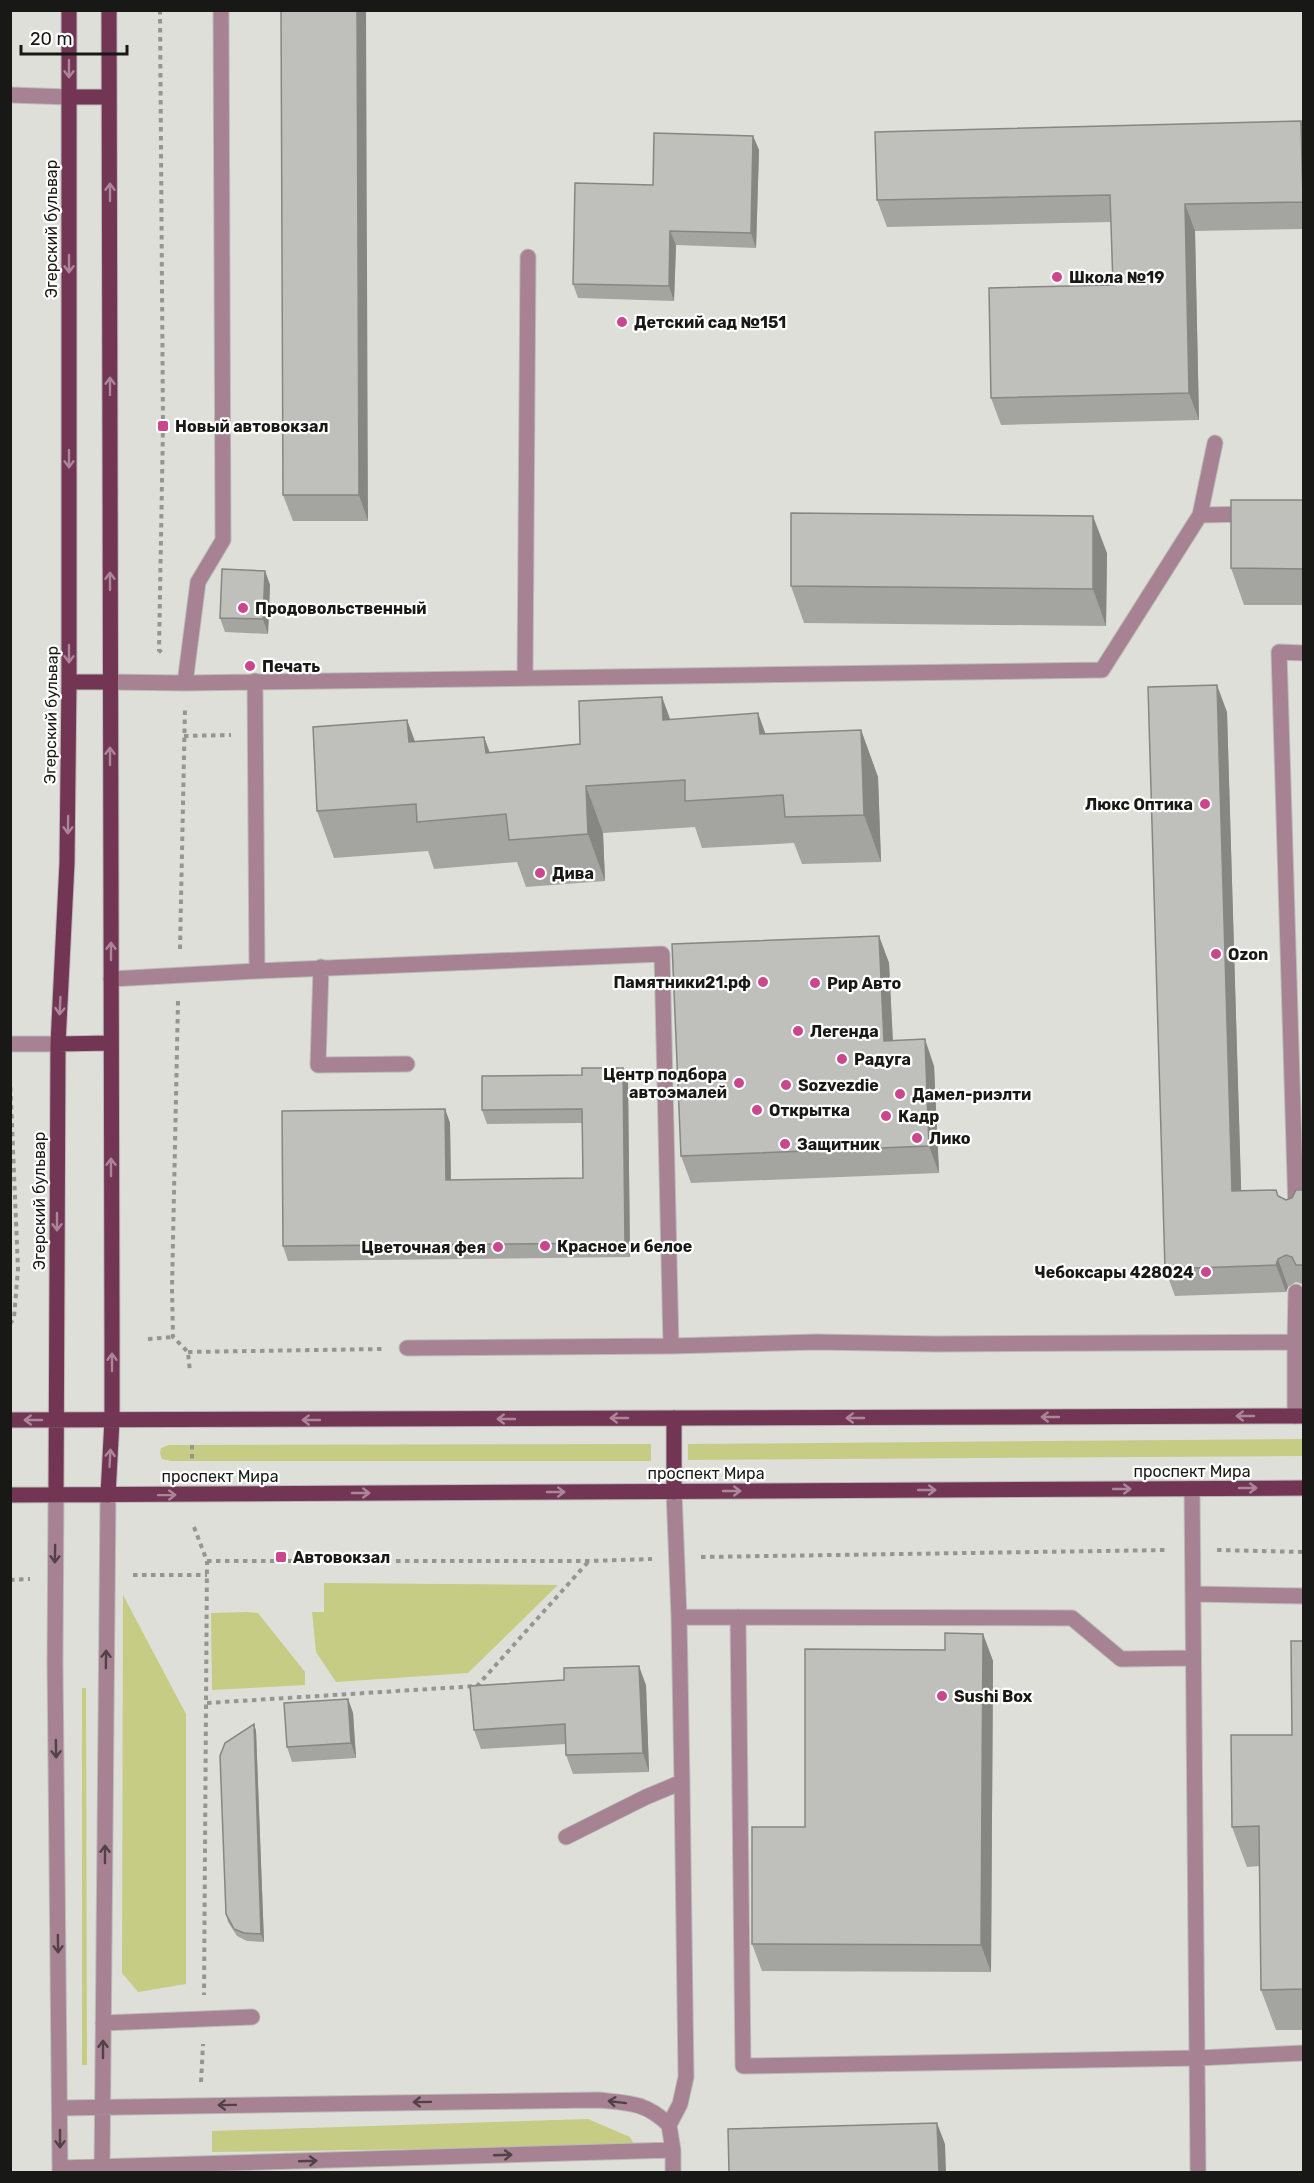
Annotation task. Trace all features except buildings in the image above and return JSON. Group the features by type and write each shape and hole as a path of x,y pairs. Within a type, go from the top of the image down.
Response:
{"main road":[{"name":"Эгерский бульвар","path":"56,1495 58,1044 67,863 69,682 69,10"},
{"path":"108,1495 112,1420 109,10"},
{"path":"69,97 110,97"},
{"path":"69,682 110,682"},
{"path":"58,1044 111,1043"},
{"path":"10,1420 1299,1416"},
{"path":"674,1418 674,1492"},
{"name":"проспект Мира","path":"56,1495 1304,1488"},
{"path":"10,1495 56,1495"}],"lane":[{"path":"185,683 198,582 224,540 221,10"},
{"path":"10,95 69,97"},
{"path":"525,678 528,258"},
{"path":"110,682 185,683 1102,670 1200,515 1215,443"},
{"path":"1200,515 1269,513"},
{"path":"1296,1217 1299,1171 1278,652 1304,653"},
{"path":"255,681 257,970"},
{"path":"111,979 321,967 662,954 671,1346"},
{"path":"321,967 318,1065 407,1064"},
{"path":"10,1044 58,1044"},
{"path":"1296,1292 1299,1416"},
{"path":"406,1348 671,1346 816,1342 936,1344 1299,1342"},
{"path":"1192,1489 1198,2172"},
{"path":"669,2125 680,2104 686,2077 680,1617 674,1492"},
{"path":"56,1495 55,1673 60,2170 673,2150"},
{"path":"102,2170 108,1495"},
{"path":"1193,1594 1304,1596"},
{"path":"680,1617 1072,1618 1121,1659 1193,1658"},
{"path":"738,1617 743,2066 1198,2058 1304,2053"},
{"path":"566,1837 646,1797 682,1782"},
{"path":"103,2023 252,2017"},
{"path":"60,2108 598,2100 638,2104 656,2112 669,2125 673,2150 673,2172"}],"path":[{"path":"160,10 163,426 159,650 165,656"},
{"path":"180,950 185,701"},
{"path":"184,736 255,734"},
{"path":"178,992 173,1337 188,1352 190,1372"},
{"path":"10,1078 18,1269 14,1318 10,1324"},
{"path":"148,1339 173,1337"},
{"path":"188,1352 406,1348"},
{"path":"192,1445 192,1462"},
{"path":"194,1527 207,1562 204,2019 200,2106"},
{"path":"207,1562 588,1561 1192,1550 1304,1552"},
{"path":"207,1703 477,1686 588,1561"},
{"path":"132,1575 207,1575"},
{"path":"10,1580 32,1578"}],"green space":[{"path":"1304,1439 1303,1456 688,1460 688,1444"},
{"path":"651,1444 651,1461 171,1461 162,1459 160,1453 161,1448 169,1445"},
{"path":"324,1583 558,1585 468,1673 336,1682 316,1652 312,1612 324,1612"},
{"path":"123,1595 186,1714 186,1984 138,1992 122,1973"},
{"path":"211,1613 258,1613 305,1672 305,1685 212,1690"},
{"path":"82,1688 86,1688 87,2065 82,2065"},
{"path":"588,2119 630,2137 635,2146 212,2152 212,2131"}],"place":[{"name":"Школа №19","path":"1057,277"},
{"name":"Детский сад №151","path":"622,322"},
{"name":"Новый автовокзал","path":"163,426"},
{"name":"Продовольственный","path":"243,608"},
{"name":"Печать","path":"250,666"},
{"name":"Люкс Оптика","path":"1205,804"},
{"name":"Дива","path":"540,873"},
{"name":"Ozon","path":"1216,954"},
{"name":"Памятники21.рф","path":"763,982"},
{"name":"Рир Авто","path":"815,983"},
{"name":"Легенда","path":"798,1031"},
{"name":"Радуга","path":"842,1059"},
{"name":"Центр подбора автоэмалей","path":"739,1083"},
{"name":"Sozvezdie","path":"786,1085"},
{"name":"Дамел-риэлти","path":"900,1094"},
{"name":"Открытка","path":"757,1110"},
{"name":"Кадр","path":"886,1116"},
{"name":"Лико","path":"917,1138"},
{"name":"Защитник","path":"785,1144"},
{"name":"Красное и белое","path":"545,1246"},
{"name":"Цветочная фея","path":"498,1247"},
{"name":"Чебоксары 428024","path":"1206,1272"},
{"name":"Автовокзал","path":"281,1557"},
{"name":"Sushi Box","path":"942,1696"}]}
